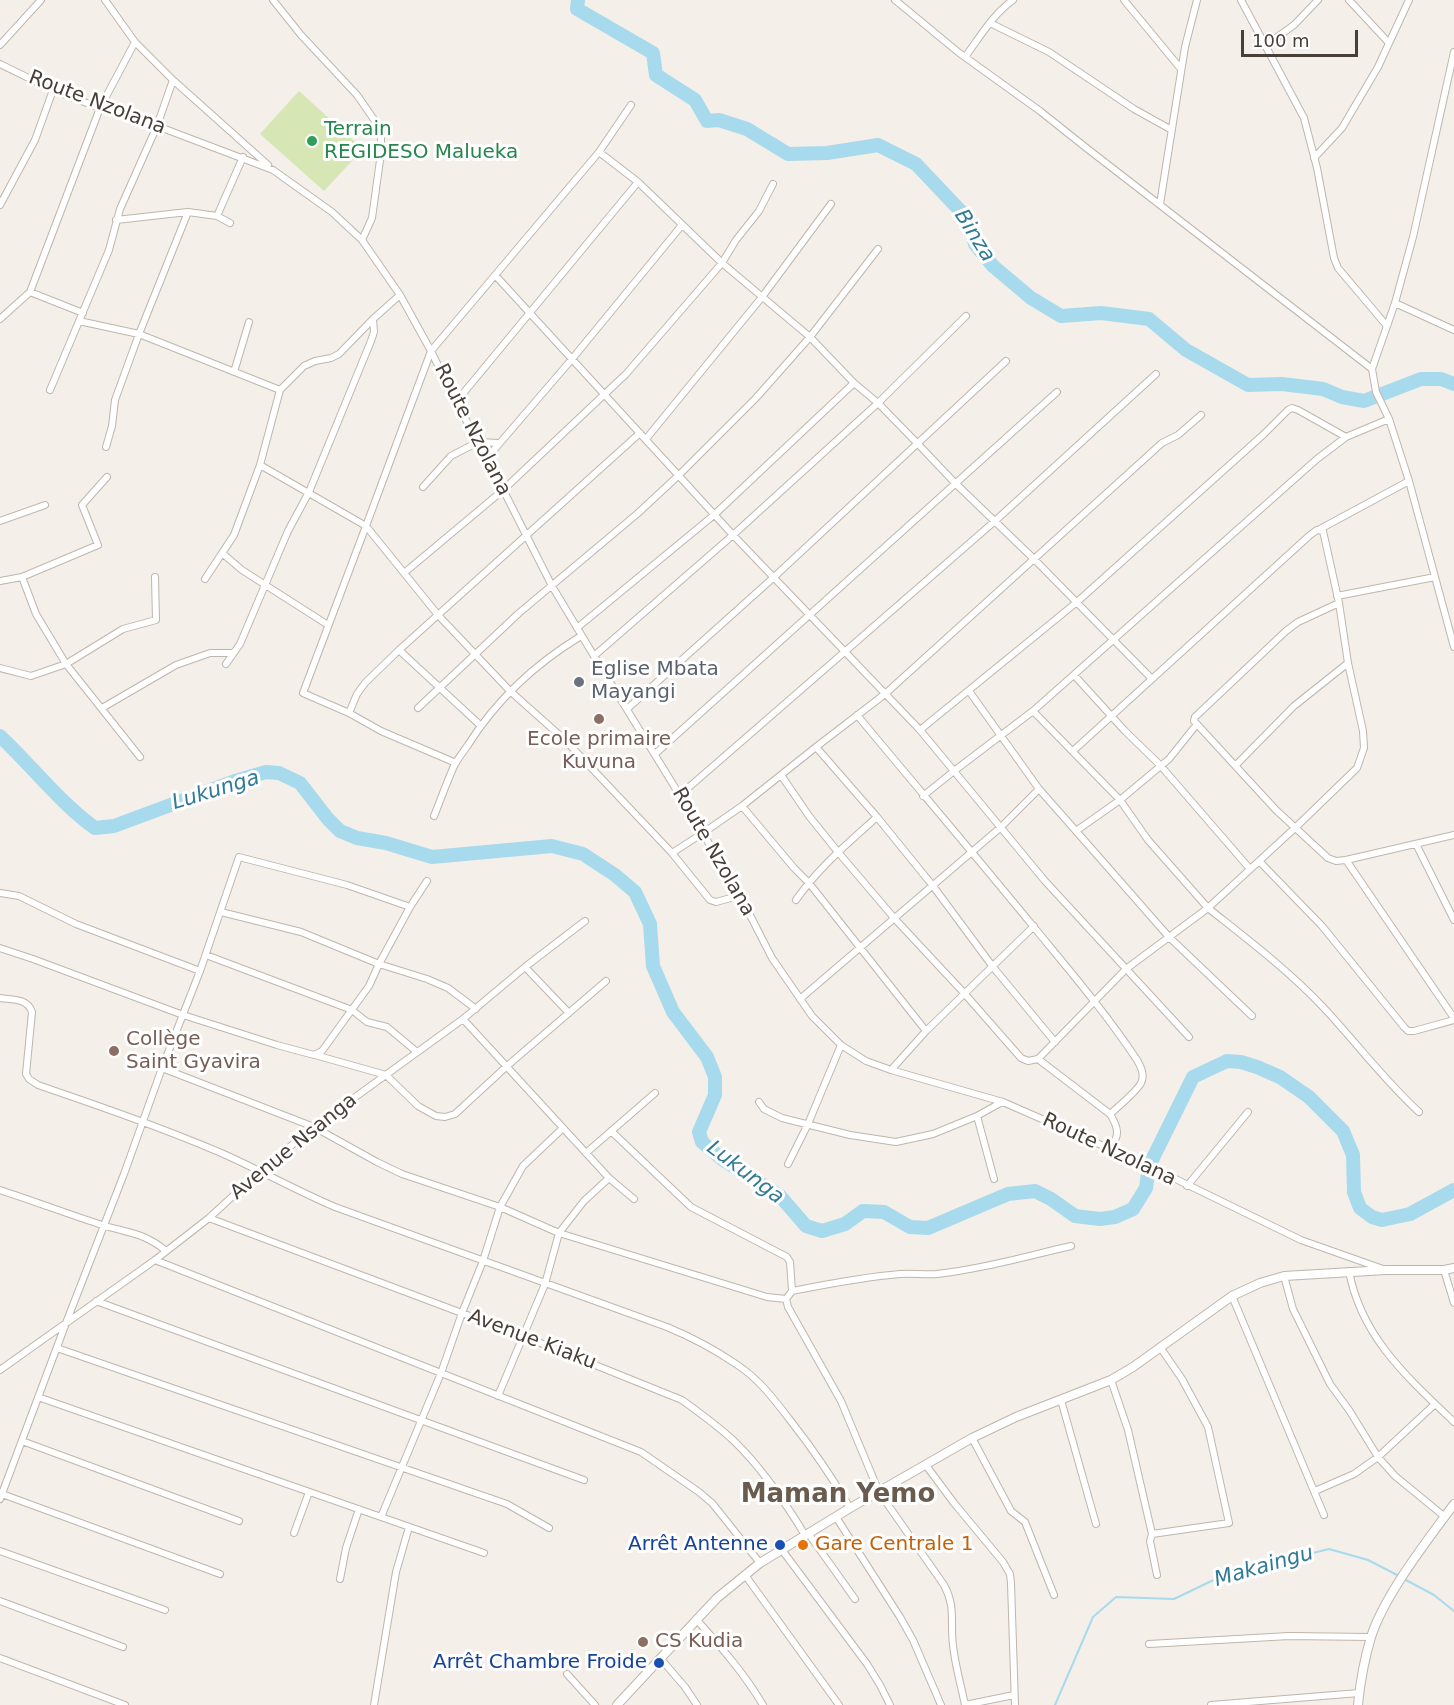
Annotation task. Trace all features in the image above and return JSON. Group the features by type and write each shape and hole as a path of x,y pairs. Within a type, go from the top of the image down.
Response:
{"street":[{"path":"0,45 41,0"},
{"path":"105,0 135,42 173,80 273,170"},
{"path":"273,0 301,35 357,95 375,121 381,136 381,153 372,218 362,240"},
{"path":"894,0 1372,369"},
{"path":"965,57 990,23 1013,0"},
{"path":"1124,0 1181,69"},
{"path":"1160,204 1170,129 1185,47 1197,0"},
{"path":"1241,0 1304,118 1338,268 1387,326"},
{"path":"1266,45 1294,25 1318,0"},
{"path":"1349,0 1389,43"},
{"path":"1314,158 1341,128 1378,67 1409,0"},
{"path":"990,23 1049,52 1134,109 1170,129"},
{"path":"0,319 30,292 100,108 135,42"},
{"path":"1454,52 1413,237 1395,303 1372,369 1376,392 1389,419 1409,481 1454,647"},
{"name":"Route Nzolana","path":"0,64 53,90 243,157 273,170 332,212 362,240 400,295 431,351 552,586 703,833 772,958 812,1016 841,1045 866,1061 891,1070 1003,1102 1132,1158 1301,1240 1386,1270"},
{"path":"50,390 109,250 116,220 157,126 173,80"},
{"path":"0,205 34,140 53,90"},
{"path":"456,763 381,731 349,713 303,693 431,351 599,152 631,105"},
{"path":"599,152 638,182 722,262 810,337 955,483 1035,559 1152,679"},
{"path":"217,216 243,157"},
{"path":"456,402 638,182"},
{"path":"404,573 502,491 605,395 652,345 722,262 759,211 773,184"},
{"path":"646,439 762,297 831,204"},
{"path":"116,220 188,212 217,216 230,223"},
{"path":"106,447 112,426 115,400 188,212"},
{"path":"487,458 682,225"},
{"path":"418,708 519,613 637,514 679,475 756,398 810,337 878,249"},
{"path":"495,275 714,515 920,730 1046,881 1189,1037"},
{"path":"30,292 83,313"},
{"path":"205,579 234,535 260,465 280,390 304,366 339,354 400,295"},
{"path":"1395,303 1454,330"},
{"path":"594,656 878,404 966,316"},
{"path":"226,664 240,644 288,531 309,492 374,332 373,319"},
{"path":"79,321 139,334 280,390"},
{"path":"234,372 249,322"},
{"path":"627,709 773,578 1006,361"},
{"path":"680,795 995,521 1156,374"},
{"path":"577,628 714,515 854,383"},
{"path":"655,754 1057,392"},
{"path":"920,730 1077,602 1288,410 1292,408 1298,410 1346,436"},
{"path":"672,853 742,806 885,694 1161,443 1178,435 1201,415"},
{"path":"923,796 1033,711 1317,459 1346,436 1389,419"},
{"path":"349,713 357,694 365,683 399,650 640,433"},
{"path":"423,487 451,456 478,442 499,443"},
{"path":"260,465 366,526 438,615 510,691 565,740 672,853 710,900 720,902 738,896"},
{"path":"0,581 22,577 98,545 82,505 107,477"},
{"path":"1073,751 1310,535 1409,481"},
{"path":"0,521 45,505"},
{"path":"781,775 809,816 895,919 1021,1058 1028,1061 1038,1059 1126,969 1208,908 1357,768 1364,748 1363,731 1324,534 1320,530"},
{"path":"222,553 264,585 328,625"},
{"path":"22,577 36,614 66,664 140,757"},
{"path":"0,668 31,676 66,664 123,629 156,620 155,577"},
{"path":"1435,577 1338,600 1298,622 1195,717 1194,721 1276,810 1328,858 1336,861 1346,860 1454,835"},
{"path":"434,816 456,763 480,725 510,691 543,661 581,636"},
{"path":"399,650 480,725"},
{"path":"102,708 176,665 210,653 233,653"},
{"path":"1236,765 1294,706 1348,663"},
{"path":"1074,675 1160,765 1250,869"},
{"path":"969,691 1039,789 1169,937 1252,1016"},
{"path":"1033,711 1120,801 1148,840 1195,896 1288,973 1323,1007 1398,1092 1419,1112"},
{"path":"857,714 923,796 1034,926 1124,1040 1142,1069 1141,1084 1110,1114"},
{"path":"1076,831 1120,801 1176,752 1197,724"},
{"path":"816,747 933,886 993,967 1055,1042"},
{"path":"800,999 1001,827 1039,789"},
{"path":"742,806 809,883 926,1031"},
{"path":"796,900 838,852 877,817"},
{"path":"1416,844 1454,920"},
{"path":"220,1574 1,1497 206,955 239,857 347,885 410,907"},
{"path":"1259,861 1322,926 1404,1027 1414,1031 1454,1019 1346,860"},
{"path":"314,1055 322,1051 369,986 378,964 427,881"},
{"path":"0,893 20,896 76,924 200,971"},
{"path":"221,912 301,932 378,964 405,971 447,988 476,1009"},
{"name":"Avenue Nsanga","path":"0,1370 155,1260 209,1218 259,1172 314,1127 463,1019 585,921"},
{"path":"891,1070 926,1031 1034,926"},
{"path":"0,948 183,1015 277,1045 386,1075 418,1106 436,1116 445,1117 455,1114 507,1065 606,981"},
{"path":"206,955 352,1010 367,1023 387,1027 417,1052"},
{"path":"525,967 569,1013"},
{"path":"0,998 25,1002 30,1006 32,1012 26,1074 38,1085 143,1121 220,1153 335,1207 667,1327 696,1339 738,1364 772,1397 811,1446 850,1508"},
{"path":"463,1019 609,1178 634,1199"},
{"path":"788,1164 808,1124 841,1045"},
{"path":"1038,1059 1110,1114 1117,1125 1118,1133 1109,1148"},
{"path":"162,1068 314,1127 402,1174 500,1206 560,1233 767,1297 786,1299"},
{"path":"586,1153 655,1093"},
{"path":"759,1102 764,1109 774,1115 858,1137 896,1142 933,1134 977,1116 1003,1102"},
{"path":"1187,1186 1248,1112"},
{"path":"977,1116 994,1179"},
{"path":"381,1517 441,1373 483,1261 500,1206 523,1166 563,1128"},
{"path":"611,1131 691,1207 787,1257 790,1262 792,1292"},
{"path":"498,1396 545,1284 560,1233 584,1201 609,1178"},
{"path":"0,1190 104,1226 144,1236 166,1251"},
{"name":"Avenue Kiaku","path":"209,1218 523,1336 662,1391 689,1405 711,1421 742,1450 855,1599"},
{"path":"786,1299 792,1292 863,1278 935,1274 1071,1246"},
{"path":"155,1260 640,1452 712,1503 760,1563"},
{"path":"621,1703 696,1619 717,1598 760,1563 972,1437 1016,1417 1111,1380 1133,1367 1232,1296 1260,1283 1284,1276 1348,1271 1454,1268"},
{"path":"1444,1270 1454,1303"},
{"path":"1348,1271 1354,1294 1371,1330 1393,1361 1454,1422"},
{"path":"1284,1276 1293,1309 1330,1384 1378,1457 1395,1476 1445,1517"},
{"path":"1232,1296 1324,1515"},
{"path":"786,1299 788,1307 841,1401 879,1492 950,1596 954,1650 965,1705 1014,1695"},
{"path":"96,1301 584,1480"},
{"path":"1152,1534 1228,1523 1208,1426 1182,1379 1160,1347"},
{"path":"57,1348 507,1504 549,1528"},
{"path":"1111,1380 1128,1431 1152,1534 1150,1541 1156,1575"},
{"path":"38,1397 484,1553"},
{"path":"1061,1400 1096,1524"},
{"path":"1315,1491 1354,1474 1378,1457 1434,1404"},
{"path":"972,1437 1011,1511 1025,1522 1054,1595"},
{"path":"22,1441 239,1521"},
{"path":"925,1464 1008,1569 1011,1583 1015,1705"},
{"path":"294,1533 309,1492"},
{"path":"1358,1705 1371,1637 1385,1607 1454,1504"},
{"path":"340,1580 346,1548 359,1509"},
{"path":"836,1517 900,1617 941,1705"},
{"path":"374,1705 396,1572 409,1527"},
{"path":"782,1550 867,1664 890,1705"},
{"path":"0,1551 165,1610"},
{"path":"745,1575 839,1705"},
{"path":"0,1601 123,1647"},
{"path":"696,1619 741,1670 764,1705"},
{"path":"1149,1644 1289,1636 1371,1637"},
{"path":"0,1658 107,1702 125,1705"},
{"path":"660,1658 697,1705"},
{"path":"567,1674 595,1705"},
{"path":"1211,1705 1359,1693"}],"green space":[{"name":"Terrain REGIDESO Malueka","path":"299,91 363,149 324,191 260,134"}],"waterway":[{"name":"Binza","path":"578,0 577,9 653,53 656,75 695,100 707,121 719,120 747,129 788,154 827,153 878,145 916,164 969,220 975,244 993,266 1031,298 1061,316 1101,313 1149,319 1186,350 1248,385 1282,384 1323,389 1342,397 1364,401 1421,379 1441,379 1454,384"},
{"name":"Lukunga","path":"0,736 58,796 95,828 114,826 235,781 266,772 279,773 300,783 340,831 357,838 386,843 432,857 552,846 583,854 615,875 635,892 650,924 653,966 673,1012 707,1057 715,1077 715,1095 699,1132 702,1142 722,1159 780,1196 806,1226 822,1231 845,1224 863,1211 884,1212 910,1227 928,1228 1008,1194 1035,1191 1075,1216 1100,1219 1115,1217 1133,1209 1146,1188 1149,1166 1193,1077 1227,1061 1241,1062 1280,1077 1309,1097 1343,1131 1353,1155 1354,1192 1360,1208 1372,1217 1382,1220 1410,1214 1454,1190"},
{"name":"Makaingu","path":"1055,1705 1093,1617 1116,1597 1174,1599 1224,1575 1329,1549 1368,1560 1399,1576"},
{"name":"Makaingu","path":"1404,1579 1434,1595 1454,1611"}],"place":[{"name":"Terrain REGIDESO Malueka","path":"312,141"},
{"name":"Eglise Mbata Mayangi","path":"579,682"},
{"name":"Ecole primaire Kuvuna","path":"599,719"},
{"name":"Collège Saint Gyavira","path":"114,1051"},
{"name":"Arrêt Antenne","path":"780,1545"},
{"name":"Gare Centrale 1","path":"803,1545"},
{"name":"CS Kudia","path":"643,1642"},
{"name":"Arrêt Chambre Froide","path":"659,1663"}],"district":[{"name":"Maman Yemo","path":"838,1495"}]}
